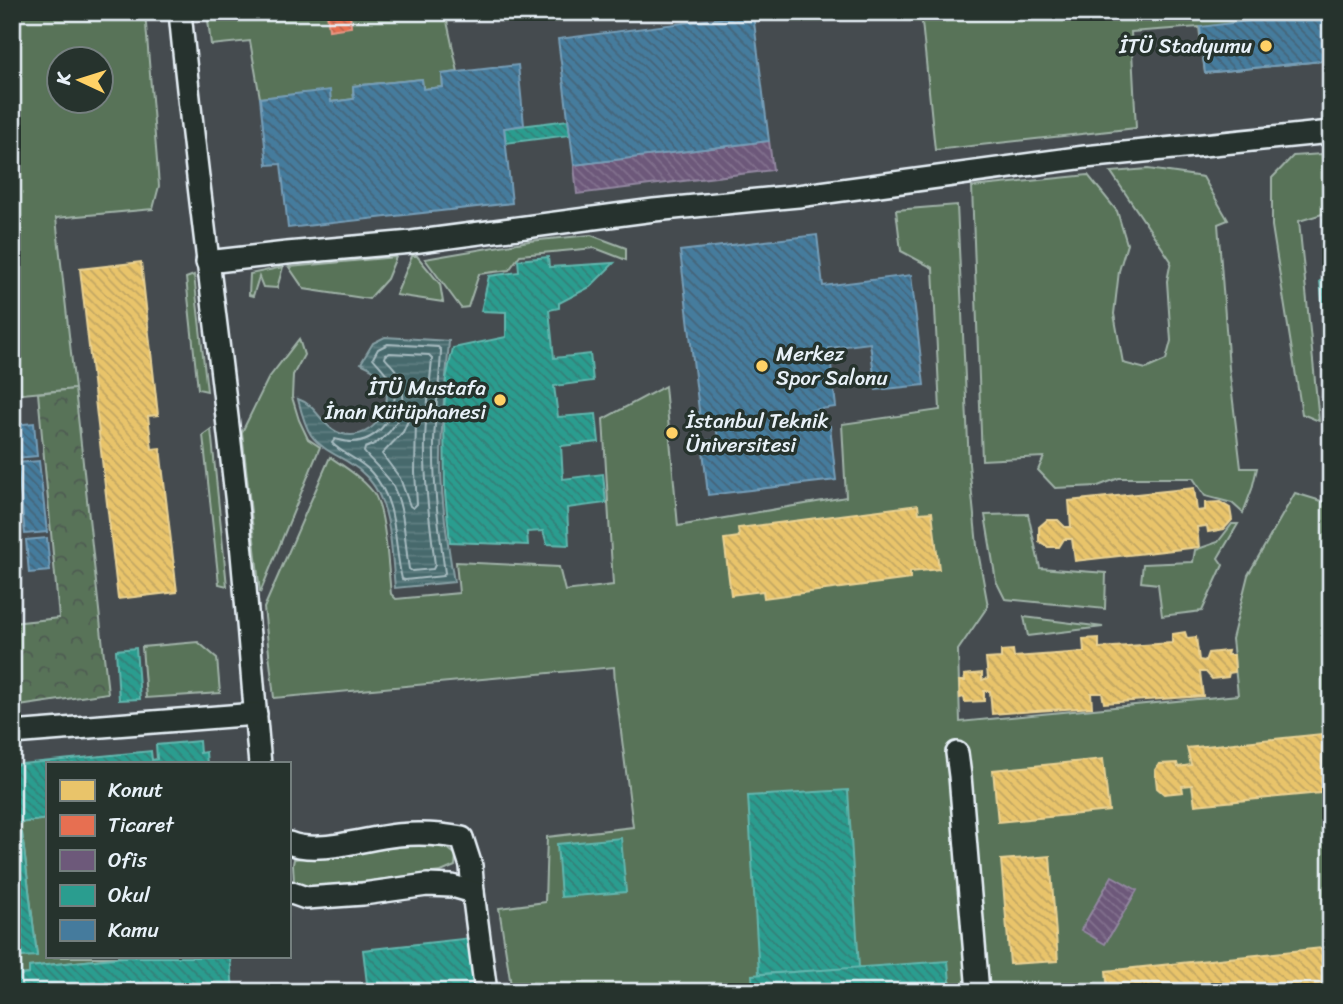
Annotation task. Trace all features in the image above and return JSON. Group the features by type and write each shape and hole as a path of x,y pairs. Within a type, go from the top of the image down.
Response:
{"street":[{"path":"180,12 239,528 260,762"},
{"path":"207,262 412,242 654,210 798,196 1085,157 1331,132"},
{"path":"12,733 256,713"},
{"path":"957,752 978,992"},
{"path":"290,843 316,848 397,835 445,835 462,838 471,866 486,992"},
{"path":"290,892 306,898 363,894 427,885 453,886 473,892"}],"shaded area":[{"name":"İstanbul Teknik Üniversitesi","path":"12,12 1331,12 1331,992 12,992"}],"green space":[{"path":"12,12 145,12 159,186 153,209 56,218 75,389 12,395"},
{"path":"207,12 445,12 458,72 442,74 443,87 423,89 422,79 353,86 354,99 331,102 329,91 260,98 250,41 211,45"},
{"path":"921,12 1331,12 1331,60 1205,73 1199,27 1131,32 1136,128 935,150"},
{"path":"1322,154 1329,212 1299,221 1319,421 1302,414 1272,226 1272,178 1293,156"},
{"path":"1148,169 1203,177 1228,220 1218,224 1229,368 1241,468 1257,468 1243,513 1232,503 1205,496 1193,478 1119,478 1098,486 1055,488 1038,470 1044,457 982,460 972,187 1088,175 1117,211 1127,244 1119,271 1114,314 1123,363 1146,369 1166,360 1171,341 1167,281 1171,261 1111,172"},
{"path":"957,205 969,464 977,546 988,606 958,650 960,722 1238,695 1232,639 1248,575 1295,493 1331,504 1331,992 512,992 499,908 545,902 547,837 633,827 614,667 274,698 264,608 330,457 363,482 377,500 384,525 391,594 396,599 459,593 456,562 559,567 565,591 613,585 603,419 665,386 678,526 846,497 842,424 940,410 933,268 901,251 896,210"},
{"path":"591,235 626,248 626,260 595,248 520,255 509,270 479,274 468,307 461,308 425,259 529,241"},
{"path":"412,256 417,256 440,284 443,302 396,295"},
{"path":"396,257 387,279 369,299 304,289 289,267"},
{"path":"283,267 277,288 263,287 259,277 253,296 249,295 250,274"},
{"path":"194,275 207,391 198,389 186,278"},
{"path":"299,339 304,355 293,375 292,397 308,439 320,447 260,593 242,432 268,379"},
{"path":"75,389 108,693 12,707 12,623 59,618 38,393"},
{"path":"211,429 227,586 219,584 203,435"},
{"path":"1028,514 1040,568 1106,573 1105,609 1005,599 996,581 985,515"},
{"path":"1232,524 1238,524 1218,558 1223,565 1202,611 1162,616 1158,584 1141,582 1143,564 1193,562 1195,550 1218,542"},
{"path":"1024,617 1103,627 1028,636"},
{"path":"198,642 217,658 220,693 146,698 142,647"},
{"path":"46,819 46,958 114,958 29,967 29,974 21,975 20,957 37,955 22,833 12,834 12,824"},
{"path":"433,843 446,847 456,855 455,866 441,872 303,889 294,882 294,859"}],"water":[{"path":"385,337 449,341 441,470 454,582 395,588 386,513 377,491 359,469 315,440 298,399 342,434 360,434 369,429 382,416 387,397 386,388 378,374 361,363 373,343"}],"building: Konut":[{"path":"141,262 158,415 148,416 152,449 160,448 177,592 118,599 80,269"},
{"path":"1194,488 1197,511 1205,510 1205,503 1220,502 1230,508 1232,520 1224,529 1208,532 1207,526 1197,527 1199,547 1075,561 1072,539 1064,539 1059,547 1048,547 1039,541 1039,527 1047,520 1058,520 1065,527 1071,527 1069,501"},
{"path":"918,505 919,513 932,512 939,569 910,572 910,579 764,598 763,591 731,595 724,539 739,537 738,528"},
{"path":"1185,632 1187,638 1196,637 1199,660 1205,661 1208,653 1228,651 1227,655 1234,655 1235,672 1229,673 1228,677 1212,679 1206,672 1200,672 1203,696 1104,703 1102,693 1091,693 1092,707 992,714 990,691 984,691 984,701 965,702 964,697 960,698 959,681 965,681 964,675 982,673 982,680 988,678 986,659 1001,658 1001,651 1013,650 1014,657 1084,652 1083,639 1099,638 1099,648 1172,643 1172,634"},
{"path":"1331,733 1331,792 1195,805 1192,785 1182,786 1183,792 1164,794 1157,788 1155,770 1159,764 1177,763 1178,767 1191,765 1187,748"},
{"path":"1103,759 1109,811 998,822 993,770"},
{"path":"1050,856 1058,961 1010,964 1001,860"},
{"path":"1331,947 1331,992 1108,992 1106,971"}],"building: Ticaret":[{"path":"327,12 350,12 351,27 329,30"}],"building: Ofis":[{"path":"769,141 773,170 577,194 574,165"},
{"path":"1112,876 1137,890 1105,944 1081,930"}],"building: Okul":[{"path":"568,120 570,135 506,143 504,128"},
{"path":"1331,218 1331,380 1320,281 1330,279 1323,219"},
{"name":"İTÜ Mustafa İnan Kütüphanesi","path":"548,257 549,267 614,263 590,287 559,303 559,308 549,310 554,358 590,354 593,381 554,386 558,417 596,414 599,442 561,446 563,479 603,474 606,503 567,508 569,545 547,544 543,531 527,532 528,545 450,542 445,493 444,414 446,379 453,348 506,337 506,312 481,311 489,276 519,272 518,260"},
{"path":"136,648 140,699 119,700 116,650"},
{"path":"199,741 200,753 206,752 207,762 46,762 46,819 12,824 12,765 151,751 152,760 157,759 156,745"},
{"path":"848,790 859,968 759,974 748,796"},
{"path":"22,833 37,956 20,957 21,975 29,974 29,967 114,958 230,958 233,990 12,992 12,834"},
{"path":"621,838 626,892 561,897 557,844"},
{"path":"471,938 477,992 368,992 363,950"},
{"path":"948,961 951,992 753,992 752,975"}],"building: Kamu":[{"name":"İTÜ Stadyumu","path":"1331,12 1331,60 1205,73 1200,27"},
{"path":"753,14 769,141 574,165 558,39"},
{"path":"518,65 524,125 504,128 512,203 288,228 281,164 267,165 260,98 330,90 331,102 354,99 353,86 422,79 423,89 443,87 442,74"},
{"name":"Merkez Spor Salonu","path":"817,235 823,286 911,275 924,385 876,390 870,343 829,348 836,407 812,410 814,428 830,426 836,480 708,495 702,441 718,439 716,425 701,427 680,251"},
{"path":"34,423 37,456 16,458 12,425"},
{"path":"39,461 47,532 25,534 17,463"},
{"path":"47,538 50,571 29,573 26,540"}],"place":[{"name":"İTÜ Stadyumu","path":"1266,46"},
{"name":"Merkez Spor Salonu","path":"762,366"},
{"name":"İTÜ Mustafa İnan Kütüphanesi","path":"500,400"},
{"name":"İstanbul Teknik Üniversitesi","path":"672,433"}]}
